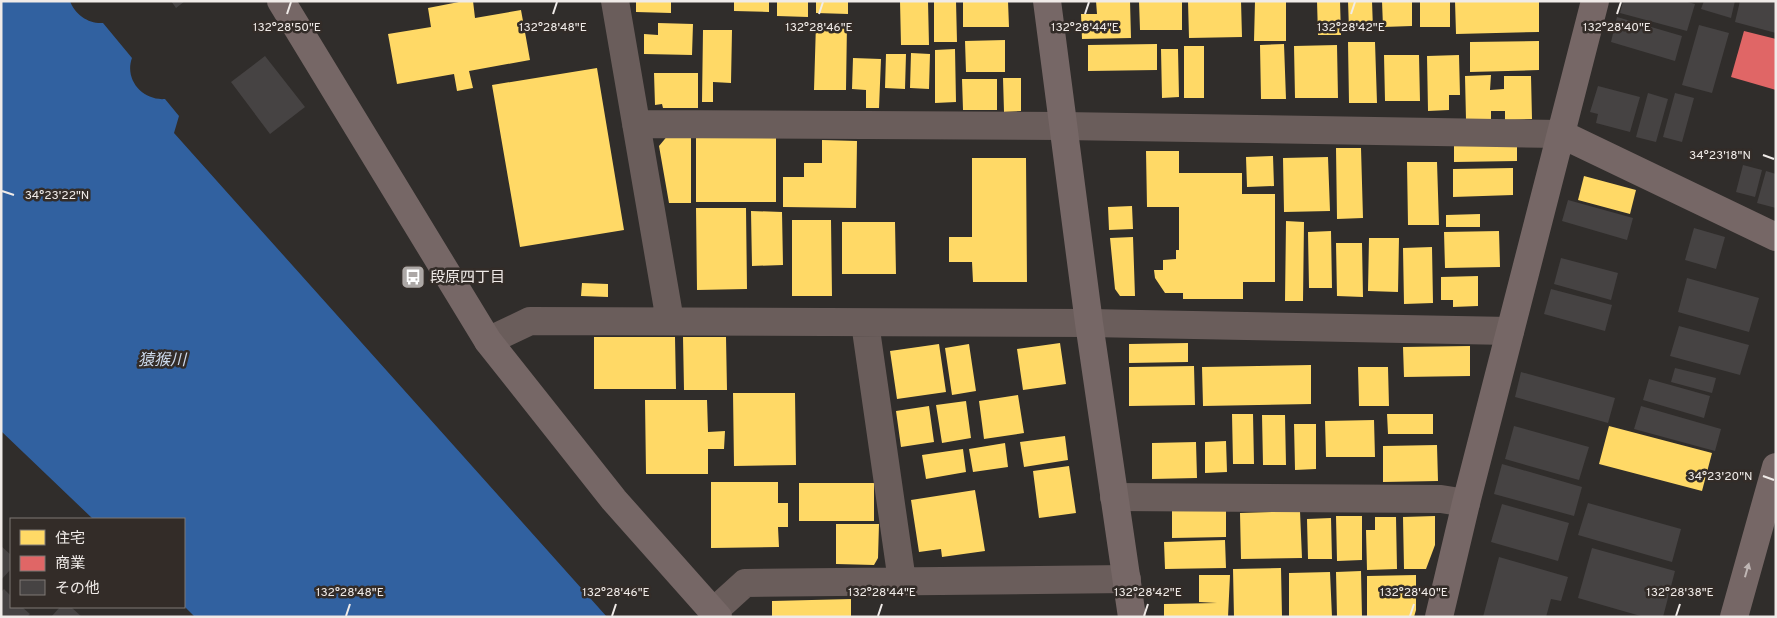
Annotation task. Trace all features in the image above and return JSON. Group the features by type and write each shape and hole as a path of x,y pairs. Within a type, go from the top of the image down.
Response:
{"street":[{"path":"281,1 488,341 614,500 715,614 745,583 1127,579"},
{"path":"614,1 670,321"},
{"path":"1047,1 1089,324 1132,617"},
{"path":"1439,617 1466,502 1595,1"},
{"path":"636,124 1063,126 1561,134 1776,237"},
{"path":"488,341 530,321 1089,324 1510,331"},
{"path":"864,322 902,581"},
{"path":"1734,617 1776,467"},
{"path":"1114,497 1440,499 1466,502"}],"water":[{"name":"猿猴川","path":"1,1 70,1 83,18 103,23 132,58 131,74 137,88 149,97 165,99 179,116 174,133 607,617 195,617 185,607 185,518 92,518 1,431"}],"building: 住宅":[{"path":"473,1 475,18 521,10 530,60 469,71 473,88 457,91 454,74 397,84 388,34 431,27 428,8"},
{"path":"636,1 671,1 671,13 636,12"},
{"path":"734,1 769,1 769,12 734,11"},
{"path":"777,1 808,1 808,17 777,16"},
{"path":"816,1 848,1 848,14 816,13"},
{"path":"900,1 928,1 929,45 901,45"},
{"path":"934,1 956,1 957,42 934,42"},
{"path":"963,1 1008,1 1009,27 963,27"},
{"path":"1096,1 1130,1 1131,38 1082,39 1081,14 1097,14"},
{"path":"1139,1 1182,1 1182,30 1140,30"},
{"path":"1188,1 1241,1 1242,37 1189,38"},
{"path":"1255,1 1286,1 1286,41 1254,41"},
{"path":"1317,1 1340,1 1341,35 1318,35"},
{"path":"1348,1 1372,1 1373,29 1349,30"},
{"path":"1382,1 1412,1 1412,26 1383,27"},
{"path":"1420,1 1450,1 1450,27 1420,27"},
{"path":"1455,1 1539,1 1539,32 1456,34"},
{"path":"658,23 693,24 692,55 644,54 644,34 658,35"},
{"path":"816,23 847,23 846,90 814,90"},
{"path":"703,30 732,30 731,83 713,82 713,102 702,102"},
{"path":"1005,40 1005,72 966,72 965,41"},
{"path":"1539,41 1539,70 1470,72 1470,42"},
{"path":"1348,42 1375,42 1377,103 1349,103"},
{"path":"1157,44 1157,70 1088,71 1088,45"},
{"path":"1284,44 1286,99 1261,99 1260,45"},
{"path":"1337,45 1338,98 1295,98 1294,46"},
{"path":"1184,46 1204,46 1204,98 1184,98"},
{"path":"955,49 956,102 935,103 935,50"},
{"path":"1161,49 1178,49 1179,97 1162,98"},
{"path":"911,53 930,54 929,89 910,88"},
{"path":"886,54 906,54 905,89 885,88"},
{"path":"1384,55 1419,55 1420,101 1385,101"},
{"path":"1459,55 1460,95 1449,95 1449,110 1428,111 1427,56"},
{"path":"853,58 881,59 879,108 866,108 866,90 852,89"},
{"path":"597,68 624,230 520,247 492,85"},
{"path":"654,73 698,73 698,108 663,108 662,104 655,105"},
{"path":"1491,75 1490,90 1504,89 1504,76 1531,76 1532,119 1505,120 1505,111 1491,111 1491,120 1466,120 1465,76"},
{"path":"1003,78 1021,78 1021,111 1004,112"},
{"path":"962,79 997,79 997,110 963,110"},
{"path":"669,134 691,134 691,203 669,203 659,146"},
{"path":"696,137 776,137 776,202 696,202"},
{"path":"822,140 857,141 856,208 783,207 783,177 804,177 804,163 822,163"},
{"path":"1517,142 1517,161 1454,162 1454,144"},
{"path":"1336,148 1361,148 1363,218 1337,219"},
{"path":"1146,151 1179,151 1179,173 1242,173 1242,194 1275,194 1275,282 1243,282 1243,299 1183,299 1183,293 1165,293 1155,278 1154,270 1163,270 1163,260 1176,259 1176,250 1179,250 1179,207 1147,207"},
{"path":"1273,156 1274,186 1247,187 1246,157"},
{"path":"1328,157 1330,211 1284,212 1283,158"},
{"path":"972,158 1026,158 1027,282 973,282 972,262 949,262 949,237 972,237"},
{"path":"1407,162 1437,162 1439,225 1408,225"},
{"path":"1513,168 1513,195 1453,197 1453,169"},
{"path":"1584,176 1636,190 1630,214 1578,200"},
{"path":"1132,206 1133,229 1109,230 1108,207"},
{"path":"696,208 746,208 747,289 697,290"},
{"path":"751,211 782,212 783,265 752,266"},
{"path":"1480,214 1480,227 1446,227 1446,215"},
{"path":"792,220 831,220 832,296 792,296"},
{"path":"1286,221 1304,222 1303,301 1285,301"},
{"path":"842,222 895,222 896,274 842,274"},
{"path":"1331,231 1332,288 1309,288 1308,232"},
{"path":"1499,231 1500,267 1445,268 1444,232"},
{"path":"1133,237 1135,296 1120,296 1115,289 1110,238"},
{"path":"1369,238 1399,238 1398,292 1368,291"},
{"path":"1336,243 1362,243 1363,297 1337,296"},
{"path":"1432,247 1433,303 1404,304 1403,248"},
{"path":"1478,276 1478,306 1453,307 1453,300 1441,300 1441,277"},
{"path":"582,283 608,284 608,297 581,296"},
{"path":"594,337 675,337 676,389 594,389"},
{"path":"683,337 726,337 727,390 684,390"},
{"path":"1060,343 1066,384 1023,390 1017,349"},
{"path":"1188,343 1188,362 1129,363 1129,344"},
{"path":"939,344 946,392 897,399 890,351"},
{"path":"969,344 976,391 952,395 945,348"},
{"path":"1470,346 1470,376 1404,377 1403,347"},
{"path":"1311,365 1311,404 1203,406 1202,367"},
{"path":"1194,366 1195,405 1129,406 1129,367"},
{"path":"1358,367 1388,367 1389,406 1359,406"},
{"path":"733,393 795,393 796,465 734,466"},
{"path":"1018,395 1024,433 984,439 979,401"},
{"path":"645,400 707,400 708,432 725,431 724,449 708,449 708,474 646,474"},
{"path":"966,401 971,438 942,443 936,405"},
{"path":"929,406 934,442 901,447 896,411"},
{"path":"1232,414 1253,414 1254,464 1233,464"},
{"path":"1387,414 1433,414 1433,434 1388,434"},
{"path":"1262,415 1285,415 1286,465 1263,465"},
{"path":"1374,420 1375,457 1326,457 1325,421"},
{"path":"1294,424 1316,424 1316,469 1295,470"},
{"path":"1609,426 1712,453 1702,491 1599,464"},
{"path":"1065,436 1068,460 1024,467 1020,442"},
{"path":"1226,441 1227,472 1205,473 1205,442"},
{"path":"1196,442 1197,478 1152,479 1152,443"},
{"path":"1005,443 1008,467 973,472 969,449"},
{"path":"1437,445 1438,481 1383,482 1383,446"},
{"path":"963,449 966,472 926,479 922,455"},
{"path":"1069,466 1076,513 1039,518 1033,471"},
{"path":"711,482 778,482 778,503 788,503 788,527 778,527 779,547 711,548"},
{"path":"799,483 874,483 874,521 799,521"},
{"path":"975,490 985,551 942,557 941,549 919,552 911,500"},
{"path":"1172,509 1226,509 1226,537 1172,538"},
{"path":"1300,511 1302,558 1241,559 1240,513"},
{"path":"1336,516 1362,516 1362,560 1337,561"},
{"path":"1435,516 1435,545 1426,569 1404,569 1403,517"},
{"path":"1375,517 1396,517 1397,569 1367,570 1366,530 1375,530"},
{"path":"1331,518 1332,559 1308,559 1307,519"},
{"path":"836,524 879,524 878,558 874,565 836,564"},
{"path":"1225,540 1226,568 1165,569 1164,542"},
{"path":"1281,568 1282,617 1234,617 1233,569"},
{"path":"1361,571 1362,617 1337,617 1336,572"},
{"path":"1330,572 1332,617 1289,617 1289,573"},
{"path":"1199,575 1230,575 1228,617 1164,617 1164,604 1217,603 1199,602"},
{"path":"1416,575 1416,610 1414,617 1367,617 1367,576"},
{"path":"851,599 851,617 772,617 772,601"}],"building: 商業":[{"path":"1744,31 1776,39 1776,90 1731,77"}],"building: その他":[{"path":"171,1 185,1 176,8"},
{"path":"1623,1 1684,1 1695,4 1687,31 1620,13"},
{"path":"1704,1 1735,1 1731,18 1701,9"},
{"path":"1740,1 1776,1 1776,33 1735,22"},
{"path":"1617,17 1682,36 1675,61 1611,42"},
{"path":"1699,25 1729,33 1712,93 1682,85"},
{"path":"265,56 305,107 270,134 231,82"},
{"path":"1598,86 1640,97 1630,132 1596,123 1598,114 1590,112"},
{"path":"1648,93 1668,99 1656,142 1636,137"},
{"path":"1675,93 1694,98 1682,142 1663,137"},
{"path":"1743,165 1762,170 1755,197 1736,192"},
{"path":"1766,171 1776,174 1776,208 1757,203"},
{"path":"1568,200 1633,218 1627,240 1562,221"},
{"path":"1694,228 1725,237 1716,269 1685,260"},
{"path":"1561,258 1618,273 1611,300 1554,284"},
{"path":"1687,278 1759,298 1749,332 1678,312"},
{"path":"1551,289 1612,305 1605,331 1544,314"},
{"path":"1679,326 1749,345 1740,375 1670,356"},
{"path":"1675,368 1716,378 1712,393 1671,382"},
{"path":"1521,372 1615,398 1608,423 1515,397"},
{"path":"1649,379 1710,396 1704,418 1643,400"},
{"path":"1641,406 1721,429 1715,451 1634,429"},
{"path":"1514,426 1589,447 1579,480 1505,459"},
{"path":"1502,464 1582,487 1574,516 1494,494"},
{"path":"1588,503 1681,529 1672,562 1578,535"},
{"path":"1502,504 1569,523 1558,561 1491,542"},
{"path":"1,546 10,554 10,570 1,580"},
{"path":"1592,548 1675,571 1663,617 1644,617 1578,598"},
{"path":"1499,557 1568,577 1561,601 1551,599 1546,617 1483,617"},
{"path":"4,589 10,595 10,608 23,608 30,614 27,617 1,617 1,592"},
{"path":"59,608 72,608 82,617 51,617"}],"place":[{"name":"段原四丁目","path":"413,277"}]}
